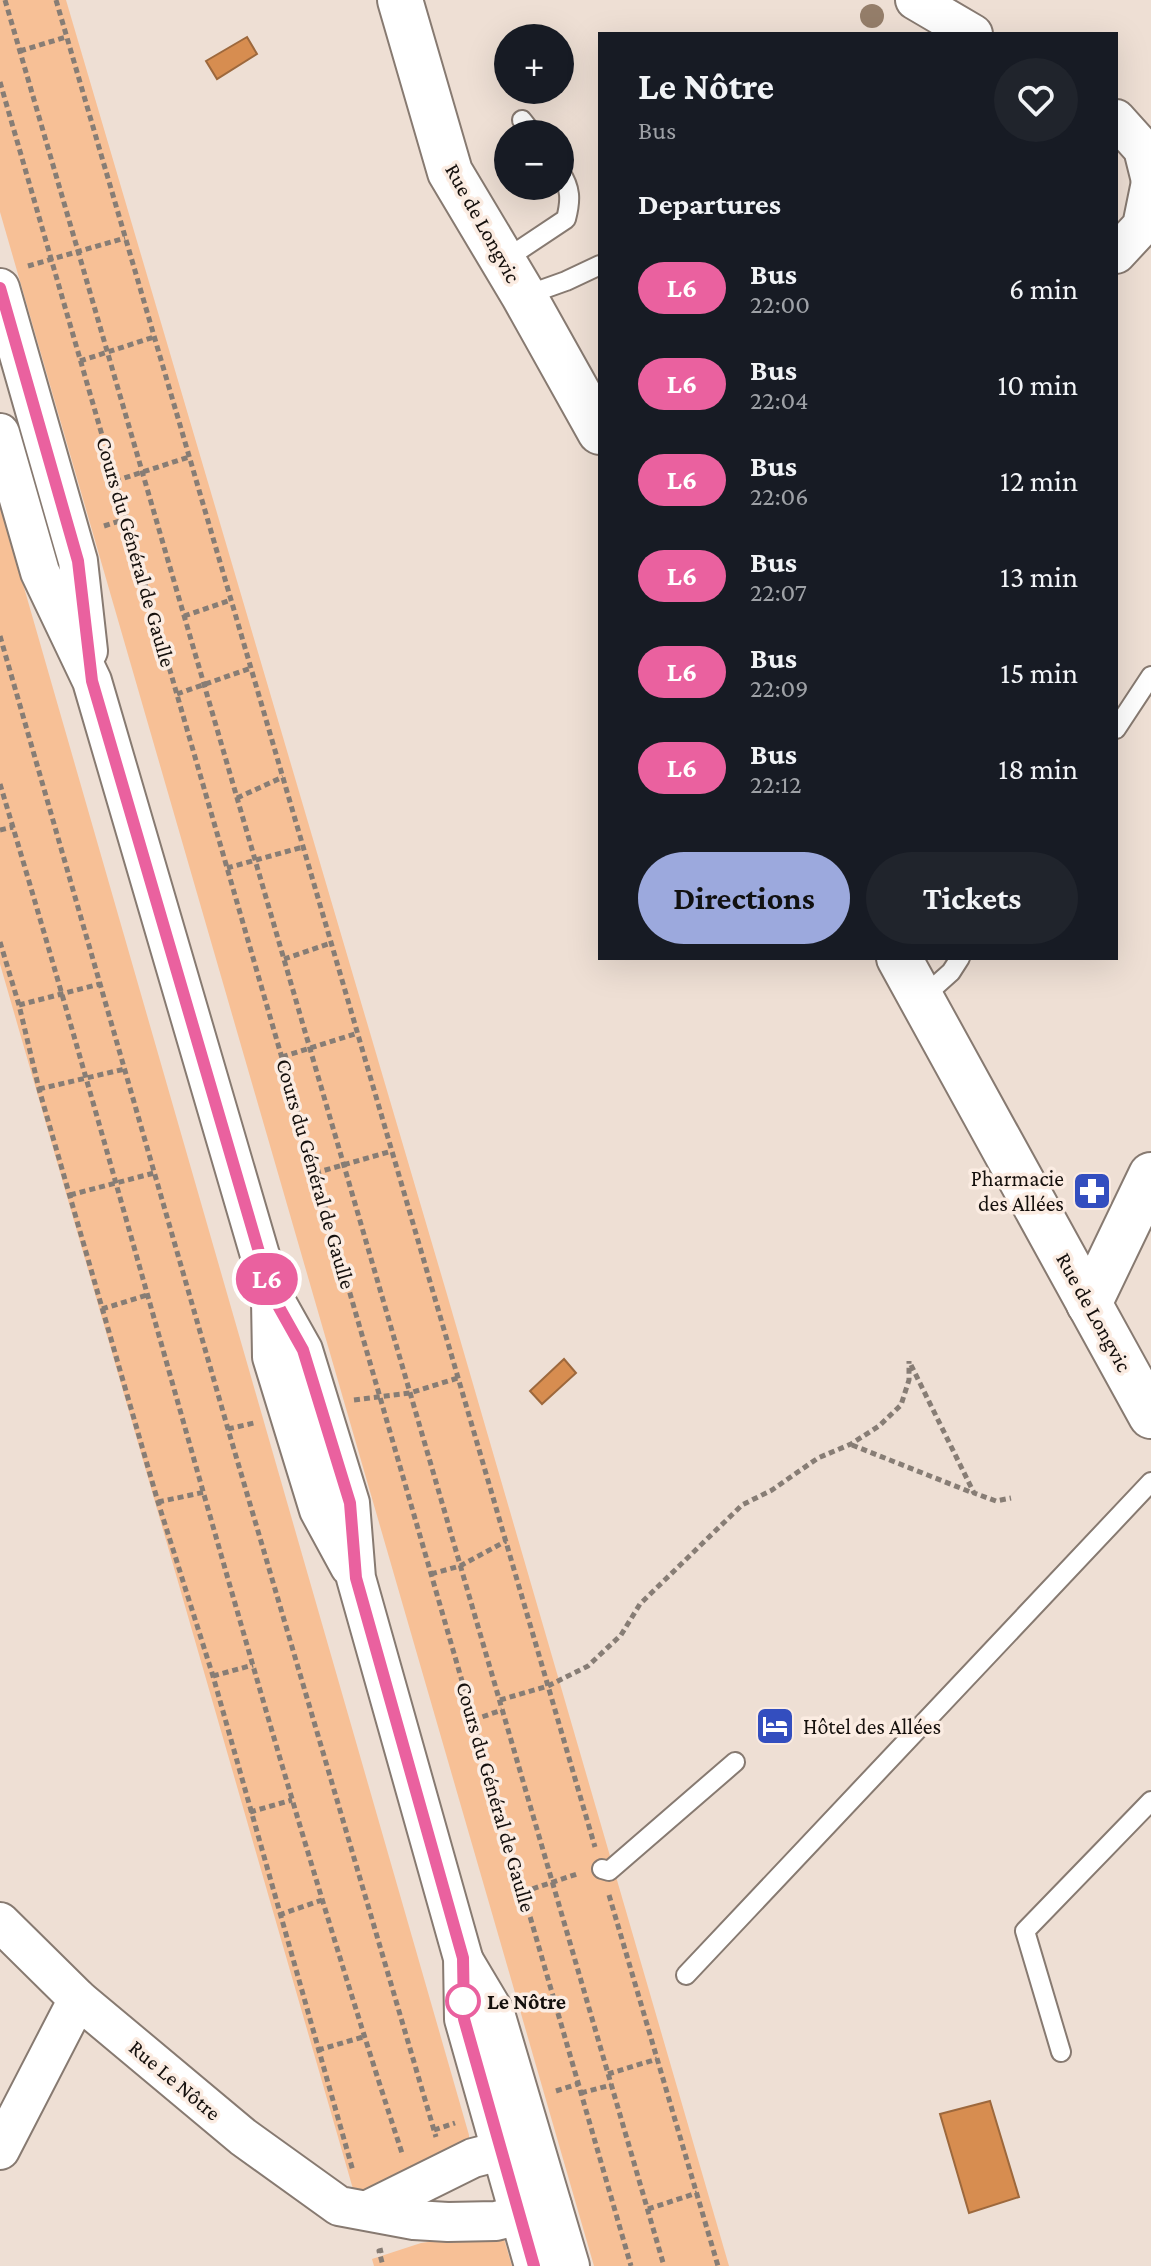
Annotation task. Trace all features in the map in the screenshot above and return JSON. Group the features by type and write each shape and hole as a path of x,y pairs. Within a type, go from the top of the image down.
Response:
{"street":[{"name":"Rue de Longvic","path":"400,0 450,172 598,428"},
{"path":"915,0 970,32"},
{"path":"1118,121 1143,149 1151,181 1142,226 1118,252"},
{"path":"15,277 78,561 92,681"},
{"path":"0,433 40,572 92,681 271,1293 272,1357 319,1510 356,1578 463,1958 464,2019 517,2146 536,2210 570,2266"},
{"name":"Rue de Longvic","path":"900,960 1151,1416"},
{"path":"1089,1304 1151,1175"},
{"name":"Rue Le Nôtre","path":"0,1922 78,1999 255,2146 339,2206 362,2194 414,2220 448,2222 496,2221 536,2210"},
{"path":"0,2150 78,1999"},
{"path":"362,2194 446,2173 473,2158 517,2146"},
{"path":"534,2266 536,2210"}],"lane":[{"path":"514,279 566,219 570,200"},
{"path":"514,279 566,281 598,266"},
{"path":"1118,726 1151,676"},
{"path":"922,998 951,972 959,960"},
{"path":"686,1975 1151,1482"},
{"path":"601,1867 609,1871 735,1762"},
{"path":"1061,2052 1025,1931 1151,1801"}],"path":[{"path":"5,0 664,2266"},
{"path":"56,0 718,2266"},
{"path":"20,51 66,37"},
{"name":"Cours du Général de Gaulle","path":"0,82 631,2266"},
{"path":"15,277 51,259 125,238"},
{"path":"80,361 154,337"},
{"path":"115,481 189,457"},
{"path":"184,616 231,600"},
{"path":"0,636 446,2173"},
{"path":"0,668 8,665"},
{"path":"177,694 251,668"},
{"path":"237,798 283,777"},
{"path":"0,784 63,994 292,1800 405,2162"},
{"path":"0,830 13,827"},
{"path":"227,868 303,847"},
{"path":"0,942 102,1309 213,1676 279,1915 362,2194"},
{"path":"284,959 331,943"},
{"path":"19,1005 100,984"},
{"path":"282,1057 358,1033"},
{"path":"39,1089 125,1069"},
{"path":"315,1173 392,1151"},
{"path":"70,1195 155,1173"},
{"path":"102,1309 148,1295"},
{"path":"500,1700 548,1686 588,1666 621,1635 640,1604 742,1505 772,1490 818,1458 851,1444 879,1426 901,1405 909,1380 909,1361 974,1493"},
{"path":"364,1398 410,1393 458,1378"},
{"path":"851,1444 996,1501 1011,1498"},
{"path":"158,1502 205,1492"},
{"path":"431,1574 460,1566 506,1541"},
{"path":"213,1676 253,1665"},
{"path":"473,1720 502,1710"},
{"path":"250,1812 292,1800"},
{"path":"523,1892 601,1867"},
{"path":"279,1915 322,1900"},
{"path":"318,2050 364,2037"},
{"path":"608,2074 657,2059"},
{"path":"581,2094 611,2085"},
{"path":"648,2209 697,2193"},
{"path":"379,2251 383,2266"}],"shaded area":[{"path":"0,0 66,0 729,2266 594,2266 0,212"},
{"path":"247,37 257,54 217,79 206,61"},
{"path":"0,504 469,2135 469,2142 372,2191 353,2189 0,964"},
{"path":"564,1359 576,1373 542,1404 530,1391"},
{"path":"990,2101 1019,2197 969,2213 940,2114"},
{"path":"463,2237 504,2239 512,2266 374,2266 372,2259 421,2243"}],"bus line":[{"name":"L6","path":"0,288 78,561 92,681 271,1293 303,1350 350,1503 356,1578 463,1958 464,2019 534,2266"}],"place":[{"name":"Pharmacie des Allées","path":"1092,1191"},
{"name":"Hôtel des Allées","path":"775,1726"},
{"name":"Le Nôtre","path":"463,2001"}]}
